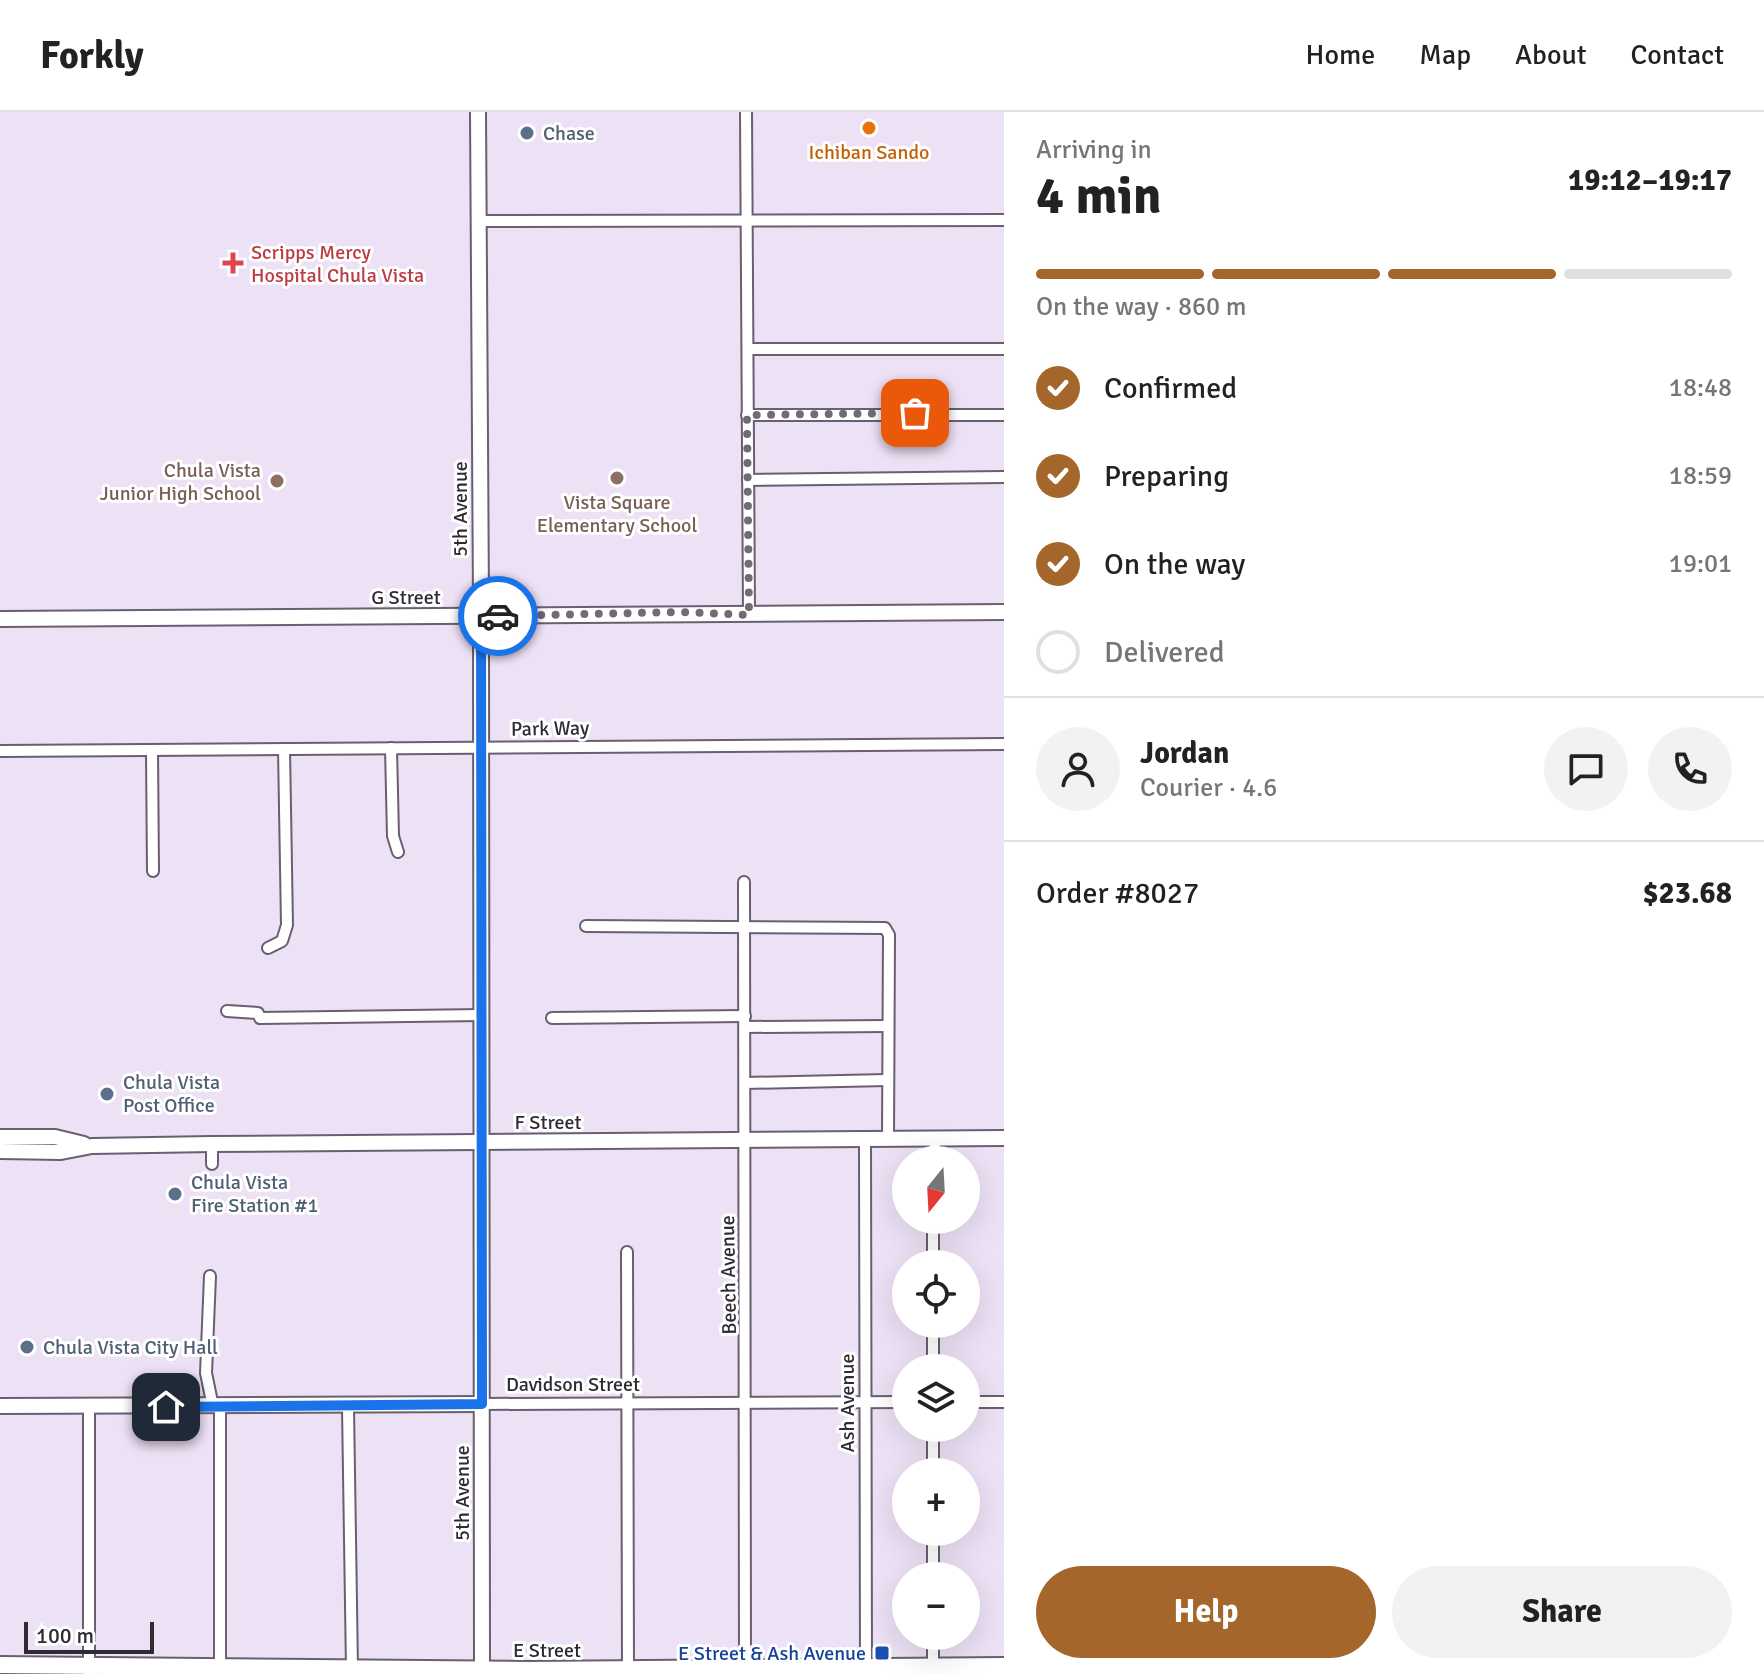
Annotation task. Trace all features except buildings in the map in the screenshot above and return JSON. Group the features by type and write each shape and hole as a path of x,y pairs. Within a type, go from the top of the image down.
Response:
{"main road":[{"name":"E Street","path":"0,1665 75,1665 86,1672 308,1672 352,1669 482,1672 1004,1666"}],"street":[{"name":"5th Avenue","path":"478,112 482,1672"},
{"path":"746,112 749,615"},
{"path":"478,221 1004,220"},
{"path":"748,349 1004,349"},
{"path":"747,415 1004,415"},
{"path":"748,480 1004,477"},
{"name":"G Street","path":"0,619 481,609 749,615 1004,612"},
{"name":"Park Way","path":"0,751 1004,744"},
{"path":"391,748 393,836 398,852"},
{"path":"268,948 282,941 287,925 284,749"},
{"path":"152,751 153,871"},
{"name":"Beech Avenue","path":"744,882 745,1668"},
{"path":"586,926 885,928 889,935 888,1139"},
{"path":"227,1011 258,1013 260,1018 482,1015"},
{"path":"552,1018 887,1026"},
{"path":"745,1083 887,1080"},
{"name":"F Street","path":"0,1137 55,1137 92,1146"},
{"name":"F Street","path":"0,1151 61,1152 92,1146 212,1144 1004,1138"},
{"path":"935,1139 935,1146"},
{"name":"Ash Avenue","path":"865,1140 866,1666"},
{"path":"212,1144 212,1164"},
{"path":"627,1252 628,1669"},
{"path":"210,1276 206,1373 217,1407 220,1670"},
{"name":"Davidson Street","path":"0,1406 348,1407 892,1402"},
{"path":"980,1402 1004,1402"},
{"path":"86,1672 89,1406"},
{"path":"348,1407 352,1669"},
{"path":"933,1650 933,1665"}],"way so far":[{"path":"498,616 682,612 749,615 747,415 915,413"}],"place":[{"name":"Ichiban Sando","path":"869,128"},
{"name":"Chase","path":"527,133"},
{"name":"Scripps Mercy Hospital Chula Vista","path":"233,263"},
{"name":"Vista Square Elementary School","path":"617,478"},
{"name":"Chula Vista Junior High School","path":"277,481"},
{"name":"Chula Vista Post Office","path":"107,1094"},
{"name":"Chula Vista Fire Station #1","path":"175,1194"},
{"name":"Chula Vista City Hall","path":"27,1347"},
{"name":"E Street & Ash Avenue","path":"882,1653"}],"route":[{"path":"166,1407 482,1404 481,616 498,616"}]}
